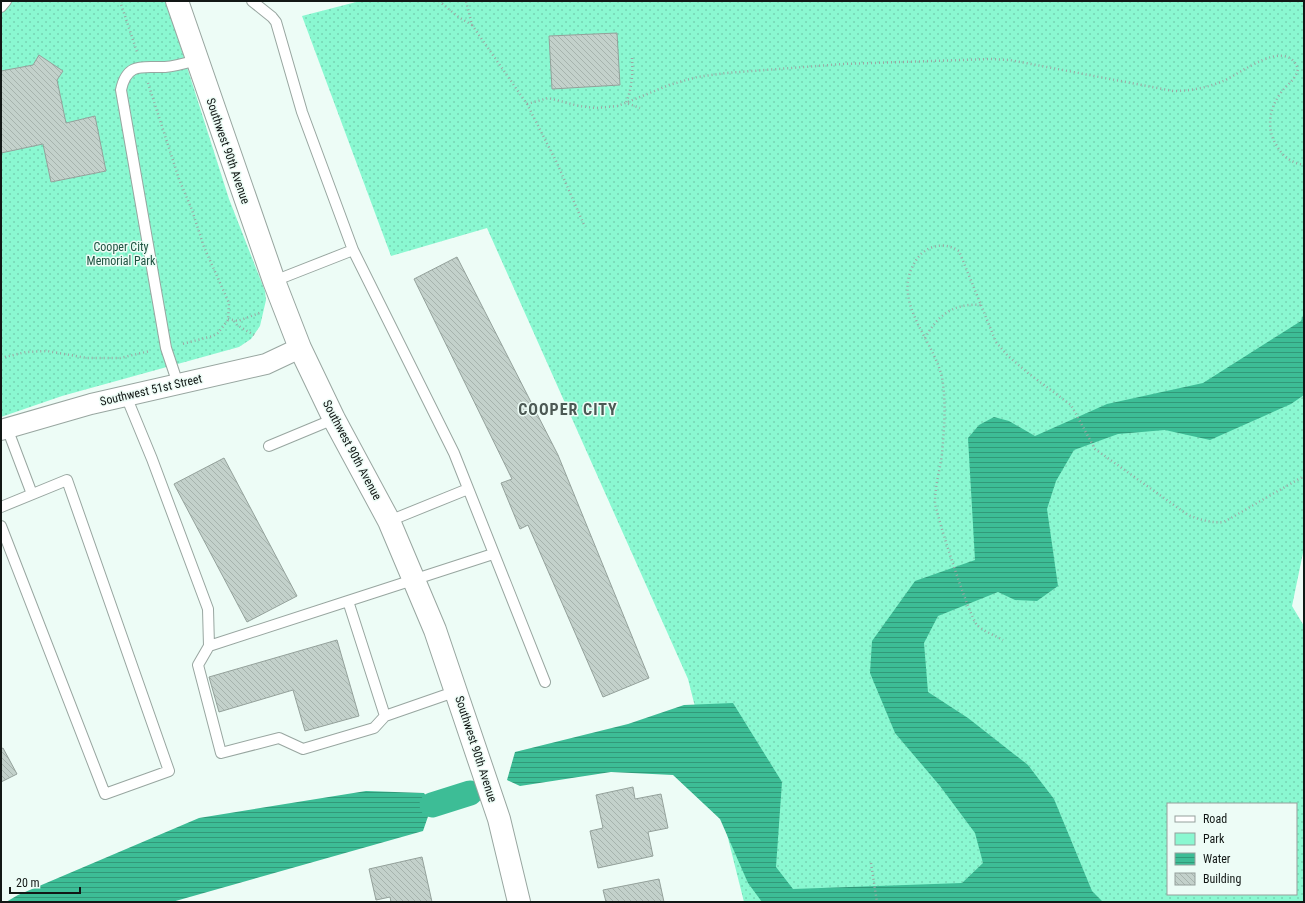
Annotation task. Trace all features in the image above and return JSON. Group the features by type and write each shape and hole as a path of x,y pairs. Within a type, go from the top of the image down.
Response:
{"street":[{"name":"Southwest 90th Avenue","path":"177,1 274,281 300,348 334,419 389,521 435,630 499,819 518,902"},
{"name":"Southwest 51st Street","path":"4,429 54,414 126,396 266,364 300,348"}],"lane":[{"path":"1,7 6,1"},
{"path":"252,1 276,22 302,112 353,250 454,452 493,554 545,682"},
{"path":"178,384 166,348 121,90 126,76 131,71 142,66 164,67 197,60"},
{"path":"274,281 353,250"},
{"path":"126,396 152,459 208,609 209,646 198,665 221,753 279,738 303,749 374,728 385,716 456,691"},
{"path":"269,446 334,419"},
{"path":"4,429 32,494"},
{"path":"1,507 67,480 169,771 104,794 1,526"},
{"path":"389,521 468,489"},
{"path":"209,646 493,554"},
{"path":"348,601 385,716"}],"path":[{"path":"120,1 179,179 192,210 204,247 228,296 230,309 228,319 223,329 213,336 180,345"},
{"path":"439,1 457,16 472,25"},
{"path":"466,1 472,25 527,104 557,163 584,227"},
{"path":"527,104 548,98 579,106 596,108 618,106 669,84 712,75 842,64 990,59 1016,62 1173,91 1189,91 1204,88 1232,78 1262,60 1284,55 1292,58 1298,69 1293,80 1280,93 1275,102 1271,112 1271,133 1281,153 1289,160 1304,165"},
{"path":"626,103 633,74 632,58"},
{"path":"626,103 640,108"},
{"path":"1003,640 977,625 940,526 936,503 936,486 945,424 943,382 910,305 908,285 911,268 918,257 928,249 941,245 951,246 959,251 996,342 1008,356 1071,405 1076,411 1095,449 1188,515 1213,523 1224,522 1304,476"},
{"path":"925,338 933,324 954,308 969,304 981,305"},
{"path":"234,321 263,312"},
{"path":"228,319 234,321 237,325 254,335"},
{"path":"1,358 26,352 47,351 87,358 120,358 153,351"},
{"path":"871,863 877,902"}],"green space":[{"name":"Cooper City Memorial Park","path":"1,1 166,1 229,199 265,291 266,300 260,326 251,339 239,347 62,396 1,417"},
{"path":"360,1 1304,1 1304,548 1292,606 1304,626 1304,902 744,902 688,679 487,228 391,256 302,16"}],"water":[{"path":"1304,313 1304,395 1291,404 1210,440 1165,430 1118,434 1074,450 1056,481 1047,509 1058,586 1037,601 1015,600 998,592 938,616 924,643 928,692 968,718 1028,765 1054,799 1092,891 1103,902 762,902 748,883 720,819 673,775 611,772 520,786 507,780 515,752 628,724 684,705 733,703 782,782 776,867 793,889 962,883 983,863 975,833 940,786 895,733 870,673 872,641 915,581 975,560 968,438 979,425 994,417 1009,421 1035,436 1107,404 1203,383 1301,321"},
{"path":"366,791 424,793 432,805 423,831 172,902 6,902 18,895 199,818"}],"building":[{"path":"617,33 620,85 552,89 549,36"},
{"path":"39,55 63,71 57,80 66,123 95,116 106,171 51,182 43,144 1,153 1,71 33,65"},
{"path":"457,257 558,455 649,678 603,697 528,525 520,529 501,483 512,479 414,279"},
{"path":"224,458 297,596 247,622 174,484"},
{"path":"337,640 359,716 305,731 293,690 219,712 209,677"},
{"path":"3,748 17,774 1,782 1,749"},
{"path":"633,787 635,799 661,794 668,828 648,832 653,856 598,868 590,831 603,828 596,795"},
{"path":"422,857 432,902 391,902 390,897 376,900 369,869"},
{"path":"659,879 664,902 606,902 603,890"}],"waterway":[{"path":"432,805 470,793"}],"district":[{"name":"COOPER CITY","path":"568,409"}]}
